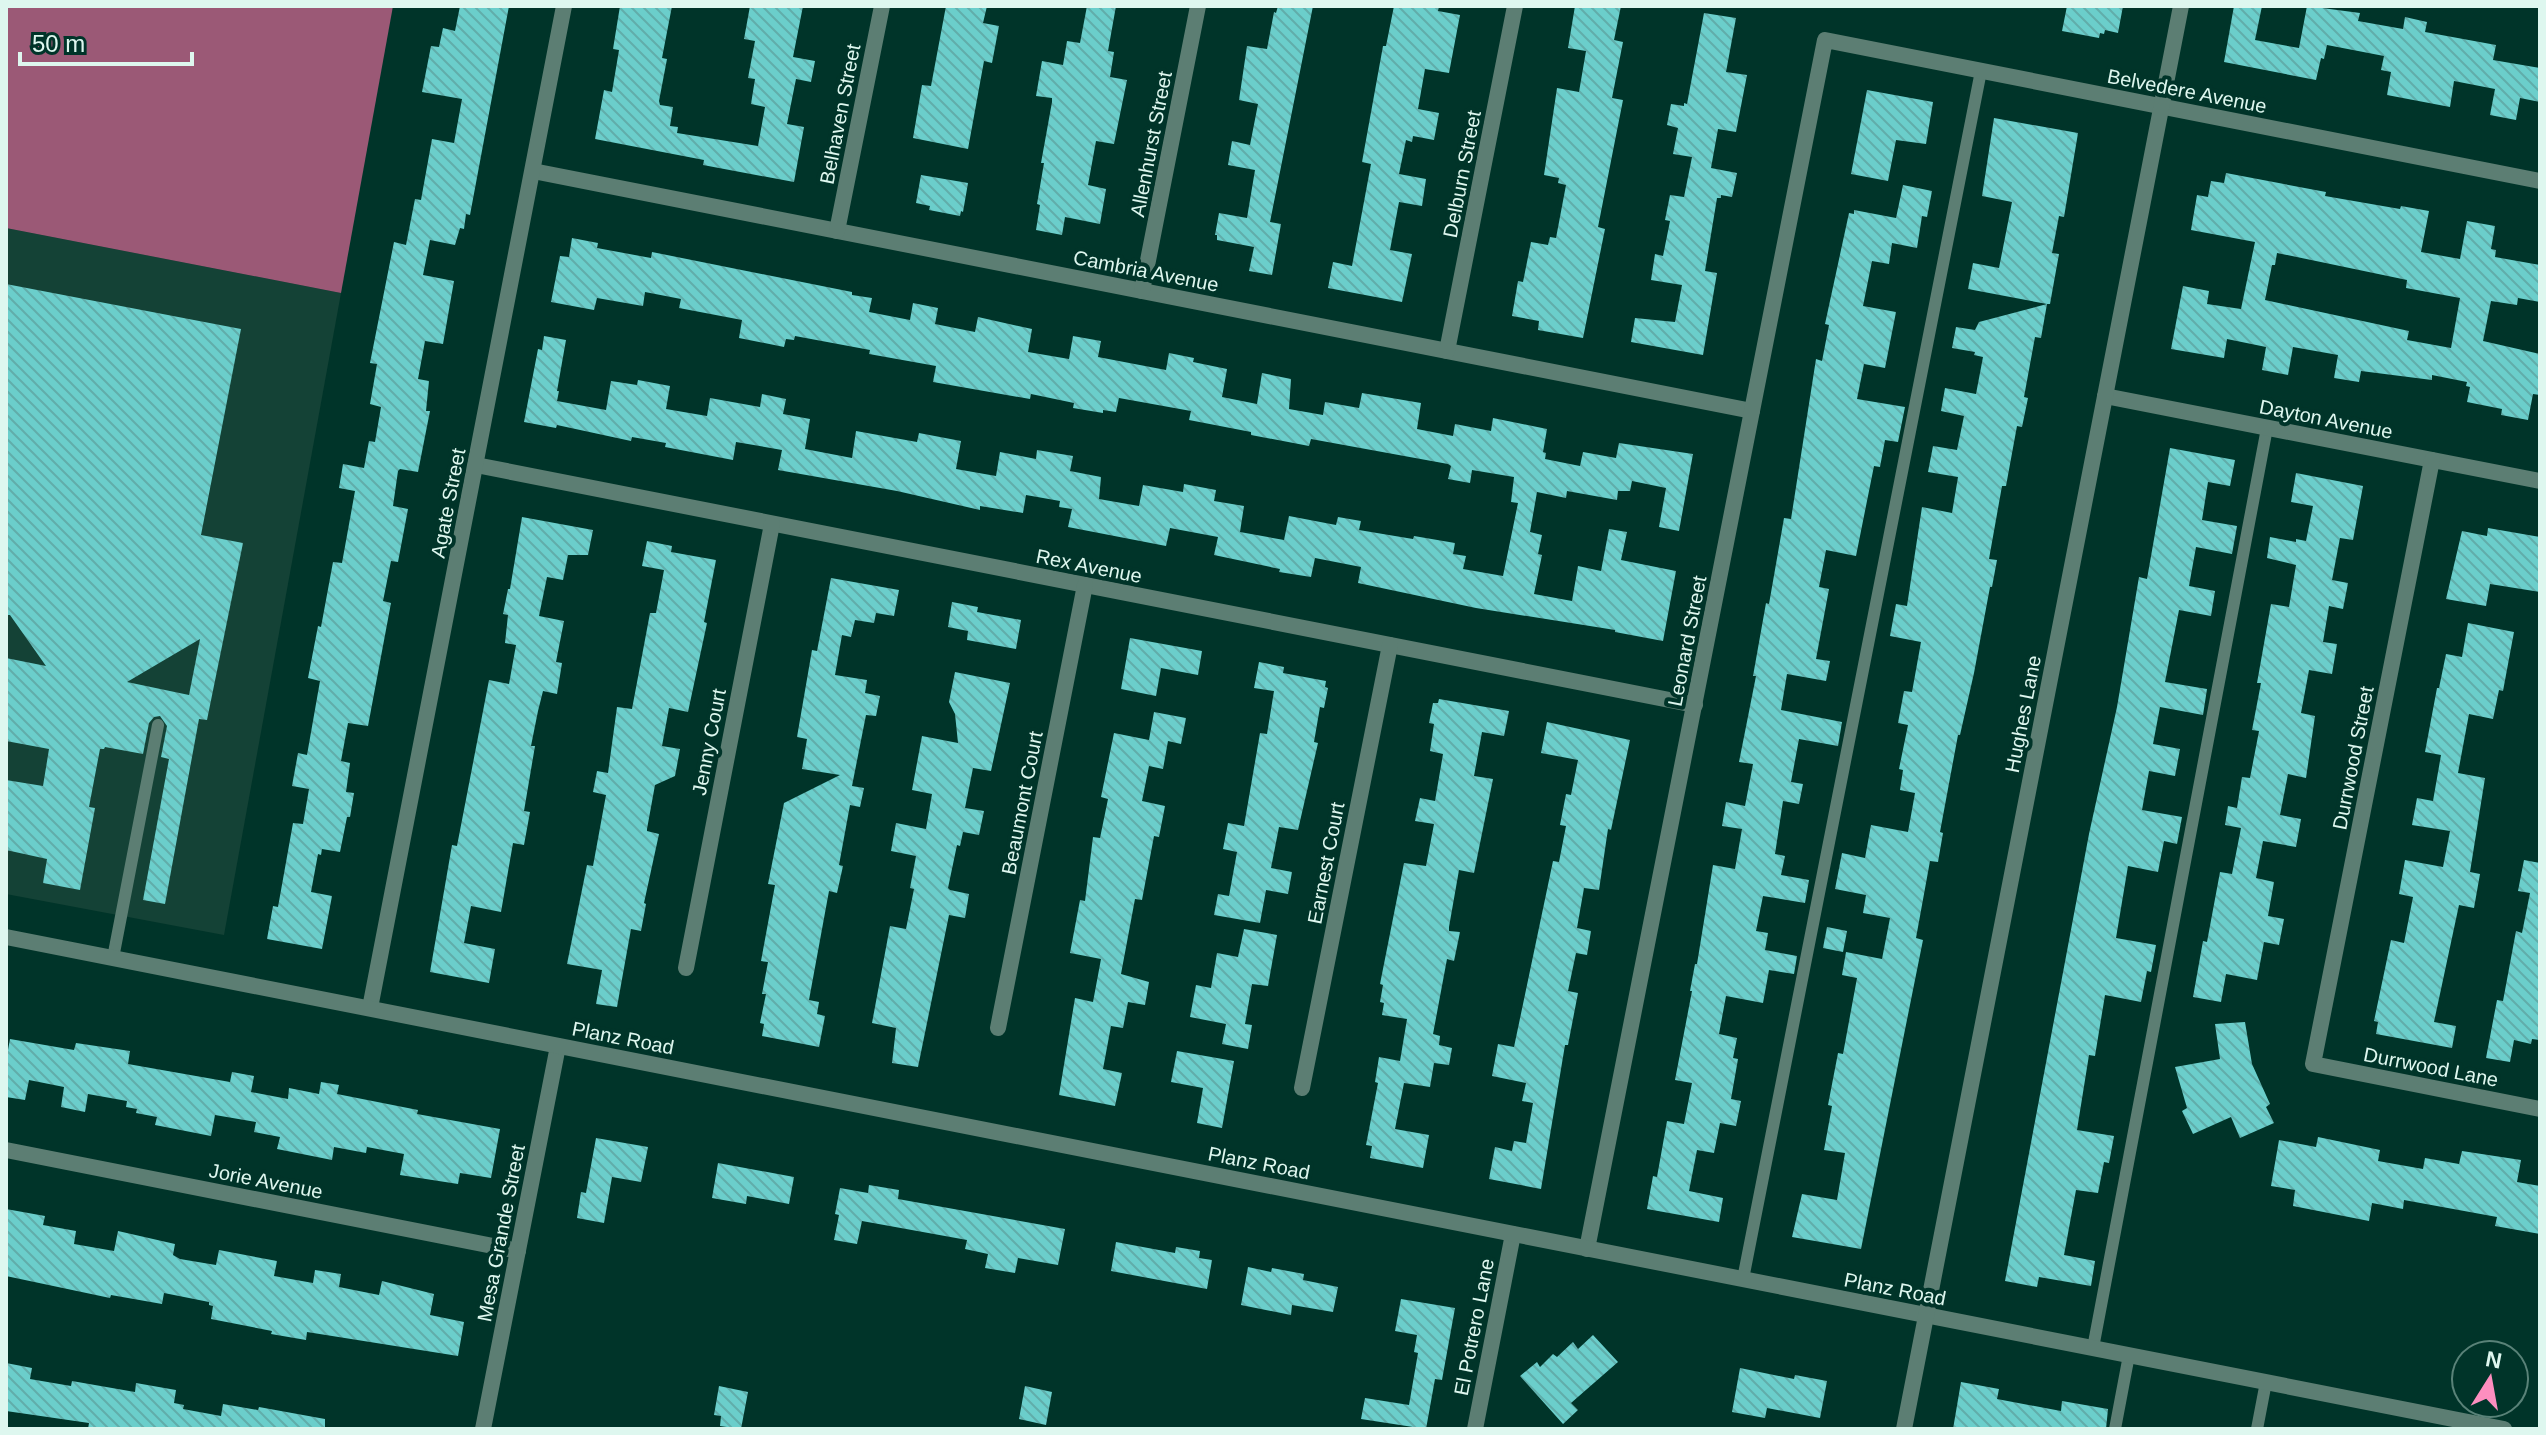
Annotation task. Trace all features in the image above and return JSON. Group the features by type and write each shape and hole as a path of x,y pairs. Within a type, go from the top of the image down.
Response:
{"street":[{"name":"Agate Street","path":"370,1008 564,6"},
{"name":"Belhaven Street","path":"837,231 882,6"},
{"name":"Allenhurst Street","path":"1142,291 1198,6"},
{"name":"Delburn Street","path":"1447,351 1515,6"},
{"name":"Hughes Lane","path":"1904,1429 2181,6"},
{"name":"Belvedere Avenue","path":"1825,40 2540,181"},
{"name":"Leonard Street","path":"1587,1249 1825,40"},
{"name":"Cambria Avenue","path":"533,171 1752,411"},
{"name":"Dayton Avenue","path":"2105,396 2540,481"},
{"name":"Durrwood Street","path":"2313,1064 2432,460"},
{"name":"Rex Avenue","path":"476,465 1695,705"},
{"name":"Jenny Court","path":"686,968 772,524"},
{"name":"Beaumont Court","path":"998,1028 1085,585"},
{"name":"Earnest Court","path":"1302,1088 1390,645"},
{"name":"Planz Road","path":"6,937 2504,1429"},
{"name":"Mesa Grande Street","path":"483,1429 558,1046"},
{"name":"Durrwood Lane","path":"2313,1064 2540,1109"},
{"name":"Jorie Avenue","path":"6,1150 518,1251"},
{"name":"El Potrero Lane","path":"1475,1429 1513,1234"}],"lane":[{"path":"1743,1279 1981,71"},
{"path":"2093,1348 2267,428"},
{"path":"113,958 158,725"},
{"path":"2115,1429 2129,1355"},
{"path":"2257,1429 2266,1382"}],"shaded area":[{"path":"6,6 393,6 341,293 6,228"},
{"path":"6,228 341,293 224,935 6,894"}],"building":[{"path":"460,6 509,6 470,215 466,214 464,229 460,228 455,245 430,240 423,275 454,281 443,344 425,341 418,379 429,381 426,411 430,411 418,472 398,471 393,506 408,509 398,562 391,561 383,601 391,603 368,726 348,723 341,761 350,763 346,792 354,793 350,817 347,817 340,852 322,849 321,855 318,854 311,892 332,896 322,949 267,939 273,906 278,907 293,823 303,824 309,789 292,786 298,753 307,755 320,681 308,678 333,562 342,563 355,491 339,488 343,464 364,468 369,441 375,442 381,407 370,404 377,364 370,363 394,242 406,245 415,199 421,200 432,139 454,143 462,99 422,92 431,46 439,47 443,28 455,31"},
{"path":"620,6 672,6 662,58 667,59 659,101 660,105 673,107 670,126 678,127 677,133 758,146 765,107 751,104 755,79 748,78 755,41 744,39 750,6 803,6 793,57 815,61 811,82 796,79 787,124 804,127 794,182 703,165 704,160 595,139 604,90 612,92 619,50 613,49"},
{"path":"946,6 987,6 983,23 999,26 992,63 984,61 968,149 913,138 922,85 931,86"},
{"path":"1087,6 1116,6 1108,51 1114,52 1110,77 1127,80 1114,144 1096,141 1088,185 1106,189 1100,224 1065,217 1062,235 1036,230 1044,163 1041,163 1052,98 1036,96 1042,61 1063,65 1067,41 1080,43"},
{"path":"1278,6 1313,6 1270,222 1281,224 1272,275 1249,271 1254,247 1217,240 1215,235 1219,213 1247,218 1255,170 1228,165 1232,141 1250,145 1258,104 1239,100 1247,46 1267,49"},
{"path":"1394,6 1439,6 1438,11 1460,15 1449,73 1425,69 1418,109 1439,113 1434,140 1413,136 1412,142 1406,140 1399,174 1426,179 1422,206 1399,202 1390,250 1412,254 1402,302 1328,288 1333,262 1352,266 1371,164 1362,162 1383,46 1386,46"},
{"path":"1575,6 1621,6 1614,40 1623,42 1612,98 1623,100 1598,227 1605,229 1583,338 1538,330 1539,321 1512,316 1518,281 1523,282 1531,242 1548,245 1550,237 1556,238 1566,185 1558,183 1559,178 1544,175 1557,88 1579,92 1586,51 1568,48"},
{"path":"2067,6 2123,6 2118,33 2105,30 2099,38 2062,31"},
{"path":"2234,6 2262,6 2255,40 2299,48 2307,6 2360,13 2358,21 2403,29 2405,17 2427,22 2425,32 2496,45 2493,60 2540,68 2540,102 2520,98 2516,120 2490,115 2495,89 2454,81 2450,107 2387,95 2391,72 2381,70 2384,56 2327,45 2316,80 2224,62"},
{"path":"1704,13 1736,18 1726,72 1747,75 1736,132 1718,129 1711,168 1737,173 1732,197 1721,195 1717,198 1705,271 1717,273 1703,355 1631,342 1635,318 1675,322 1682,285 1651,280 1655,254 1663,256 1670,221 1665,220 1670,195 1684,197 1692,157 1673,154 1678,128 1667,125 1671,104 1687,104"},
{"path":"1867,90 1933,102 1926,144 1896,140 1888,181 1851,174"},
{"path":"1994,118 2078,133 2064,217 2059,216 2052,253 2059,254 2050,304 1968,289 1973,263 1999,268 2012,202 1982,196"},
{"path":"2226,173 2326,192 2325,196 2429,211 2421,252 2460,259 2467,221 2495,226 2491,249 2496,250 2495,257 2540,265 2540,302 2518,298 2517,305 2491,301 2483,341 2540,354 2540,395 2533,394 2528,420 2501,415 2502,409 2467,402 2470,387 2466,386 2467,382 2432,375 2432,380 2361,371 2359,382 2334,378 2338,355 2293,347 2288,375 2262,370 2266,347 2227,339 2224,358 2171,349 2183,286 2209,291 2207,304 2241,309 2255,242 2191,230 2197,195 2208,197 2211,181 2224,183","holes":["2277,253 2407,280 2406,288 2460,298 2451,348 2407,340 2409,331 2265,300"]},
{"path":"921,175 968,183 960,216 929,210 930,206 916,203"},
{"path":"1903,185 1932,191 1927,217 1922,216 1917,248 1892,243 1889,264 1872,261 1863,306 1896,312 1885,368 1864,364 1857,399 1905,407 1898,442 1885,440 1880,467 1874,466 1856,556 1826,550 1819,587 1829,589 1816,659 1830,661 1826,681 1787,674 1781,710 1842,722 1838,746 1799,739 1791,782 1803,784 1799,804 1783,801 1775,854 1785,856 1781,875 1809,880 1805,903 1763,896 1756,931 1768,933 1765,950 1797,956 1794,974 1769,970 1763,1003 1726,996 1719,1034 1737,1038 1733,1058 1738,1059 1731,1099 1741,1101 1736,1126 1720,1123 1714,1153 1697,1150 1689,1191 1723,1198 1719,1222 1647,1209 1653,1176 1657,1177 1667,1121 1684,1124 1692,1083 1675,1080 1690,991 1713,865 1735,869 1742,829 1722,826 1726,802 1745,806 1753,764 1739,762 1756,676 1753,676 1784,518 1791,519 1816,359 1822,361 1829,325 1825,324 1849,213 1854,214 1854,210 1896,218"},
{"path":"572,238 598,243 597,248 651,258 652,252 852,292 852,295 872,298 869,312 910,320 913,303 938,308 935,324 975,332 978,317 1032,329 1028,352 1069,359 1073,336 1101,341 1098,357 1166,370 1169,353 1194,358 1193,362 1227,369 1222,397 1257,404 1262,373 1291,379 1289,409 1323,415 1325,402 1359,408 1362,393 1421,403 1417,429 1453,436 1455,424 1491,431 1493,418 1547,429 1543,452 1546,453 1545,459 1580,466 1583,452 1616,458 1619,443 1693,454 1679,531 1659,527 1666,488 1632,481 1630,491 1618,491 1617,500 1567,491 1566,498 1537,492 1530,532 1542,535 1538,554 1542,555 1534,594 1572,601 1578,566 1601,571 1609,529 1627,532 1621,560 1676,571 1663,641 1615,630 1476,608 1358,583 1361,567 1315,558 1311,577 1279,572 1280,569 1214,555 1218,537 1170,528 1166,546 1068,527 1072,509 1059,507 1060,501 1026,495 1023,513 980,506 980,510 897,491 778,470 782,450 736,442 733,460 665,447 666,443 632,437 631,441 557,425 556,428 524,422 538,349 542,350 544,336 566,340 557,401 606,410 611,381 637,385 638,380 670,386 666,409 707,416 710,398 760,407 762,394 786,399 783,414 810,419 805,449 852,458 856,431 917,442 919,433 961,441 956,469 996,476 1000,452 1036,459 1037,450 1073,456 1070,471 1101,477 1099,499 1139,506 1143,485 1183,492 1184,484 1216,490 1214,501 1244,506 1240,532 1284,540 1289,516 1336,525 1338,517 1361,521 1359,530 1455,543 1453,554 1466,556 1463,569 1503,576 1518,503 1511,502 1514,477 1472,470 1470,483 1448,479 1451,466 1448,464 1311,439 1309,446 1251,435 1251,432 1189,420 1191,411 1119,398 1116,412 1103,410 1103,413 1073,408 1074,403 1031,394 1030,399 933,382 936,366 795,336 794,340 786,339 784,347 739,338 742,320 679,308 681,299 645,292 643,306 597,298 594,310 551,302 560,256 569,257"},
{"path":"6,284 241,329 201,535 243,543 207,720 199,719 165,904 143,900 169,759 161,757 167,726 160,716 149,723 143,754 105,747 100,749 89,807 95,808 80,890 43,883 47,859 6,850 6,780 43,786 49,749 6,741 6,658 46,666 10,615 6,615","holes":["200,639 189,695 127,682"]},
{"path":"2047,304 2041,338 2035,337 2022,427 2017,426 2006,486 2002,486 1989,559 1997,560 1958,735 1940,832 1943,833 1938,862 1930,861 1916,938 1923,940 1861,1249 1792,1237 1802,1194 1837,1200 1845,1153 1824,1150 1832,1106 1828,1105 1838,1053 1843,1054 1857,978 1842,975 1846,952 1882,959 1890,918 1863,913 1866,895 1835,889 1842,853 1865,858 1871,825 1908,832 1915,793 1900,790 1903,770 1899,769 1908,725 1898,723 1904,691 1912,692 1921,642 1890,636 1896,604 1907,606 1922,507 1952,513 1958,477 1928,472 1933,446 1957,450 1964,416 1941,411 1945,388 1976,394 1983,357 1974,355 1975,352 1952,348 1956,327 1975,330 1979,322"},
{"path":"2170,448 2235,460 2230,486 2208,482 2202,520 2237,526 2232,554 2196,547 2189,586 2215,591 2211,616 2179,610 2165,682 2207,689 2203,715 2160,707 2153,744 2180,749 2175,776 2149,771 2142,810 2182,817 2177,844 2164,841 2158,872 2128,866 2116,938 2156,945 2151,972 2147,971 2141,1002 2105,995 2095,1056 2089,1055 2077,1130 2114,1136 2109,1163 2104,1162 2098,1193 2076,1190 2064,1255 2095,1261 2091,1286 2039,1277 2037,1287 2005,1281 2089,834 2117,707 2139,577 2147,579"},
{"path":"2296,473 2363,486 2353,540 2340,538 2332,580 2348,583 2343,609 2329,606 2323,642 2337,644 2332,674 2309,670 2301,713 2315,716 2306,778 2288,774 2280,815 2301,819 2296,847 2263,841 2256,878 2274,882 2268,916 2284,919 2279,945 2264,942 2257,980 2226,974 2221,1002 2193,997 2220,872 2232,874 2241,828 2225,825 2228,806 2237,808 2242,777 2250,778 2259,731 2252,730 2261,683 2257,683 2271,604 2289,607 2296,565 2267,558 2270,537 2306,541 2313,506 2291,502"},
{"path":"522,517 593,530 588,555 568,555 563,580 547,577 539,616 564,621 556,662 562,663 557,694 543,691 538,711 524,811 530,812 524,845 513,843 501,912 471,906 464,943 495,949 489,983 430,972 452,845 457,846 489,680 509,684 516,645 505,643 508,615 503,614"},
{"path":"2488,528 2540,537 2540,592 2490,584 2486,606 2446,599 2462,531 2487,536"},
{"path":"647,541 672,546 671,552 716,560 704,622 707,623 688,712 669,708 662,746 680,749 675,776 655,785 647,831 659,834 641,931 631,929 617,1007 596,1004 602,970 567,964 587,865 593,866 606,795 593,792 597,771 608,773 617,707 632,709 650,613 656,613 664,570 642,566"},
{"path":"831,578 899,590 894,616 876,613 874,623 855,620 851,637 842,635 835,675 867,680 865,693 880,696 876,716 866,715 852,786 864,788 860,807 850,805 839,865 843,866 837,893 829,891 809,1000 819,1002 817,1014 825,1016 819,1047 762,1036 764,1024 760,1023 766,994 762,994 768,962 761,961 775,885 768,884 784,803 840,775 802,769 807,739 797,737 812,650 817,651"},
{"path":"952,602 978,607 977,612 1021,620 1016,649 967,640 968,631 948,627"},
{"path":"2468,623 2514,632 2503,691 2499,690 2493,719 2469,714 2458,773 2485,778 2470,872 2480,874 2474,908 2459,905 2434,1022 2456,1026 2452,1048 2376,1034 2378,1022 2374,1021 2391,940 2404,943 2413,897 2399,894 2405,860 2443,867 2450,831 2412,825 2417,798 2433,801 2441,755 2425,752 2437,688 2446,654 2462,657"},
{"path":"1130,638 1202,651 1198,675 1161,668 1156,696 1121,689"},
{"path":"1259,662 1284,667 1283,673 1326,681 1325,687 1328,688 1324,708 1320,707 1314,742 1318,743 1298,830 1279,827 1271,868 1292,872 1288,894 1266,890 1260,923 1214,915 1218,894 1229,896 1237,852 1223,849 1228,823 1244,826 1260,733 1267,734 1274,691 1254,688"},
{"path":"955,672 1010,683 991,771 973,768 965,808 984,811 979,835 963,832 960,846 957,845 948,888 969,894 965,918 949,915 918,1067 892,1063 896,1028 872,1023 890,926 906,929 914,889 910,888 916,856 891,851 896,823 926,829 932,794 912,790 922,736 958,743 955,714 949,702"},
{"path":"1439,699 1509,711 1504,736 1482,732 1474,776 1493,779 1474,873 1459,870 1449,927 1449,931 1460,932 1454,961 1447,959 1433,1034 1440,1036 1439,1045 1452,1048 1449,1065 1434,1063 1430,1087 1404,1083 1395,1129 1429,1135 1423,1168 1370,1158 1372,1146 1366,1145 1378,1083 1375,1082 1379,1057 1400,1061 1407,1019 1382,1015 1384,1003 1380,1002 1383,985 1380,984 1404,863 1426,866 1434,824 1415,821 1420,798 1435,801 1443,754 1430,751 1434,724 1429,723 1433,703 1438,703"},
{"path":"1154,712 1186,718 1181,744 1168,741 1163,769 1149,766 1142,801 1165,806 1159,837 1154,836 1142,900 1135,899 1121,974 1149,982 1145,1005 1128,1002 1123,1028 1111,1026 1103,1069 1122,1073 1115,1106 1059,1095 1075,998 1093,1002 1101,959 1070,953 1080,900 1085,901 1093,837 1100,838 1108,799 1101,797 1114,733 1149,740"},
{"path":"1547,722 1630,740 1611,830 1608,829 1599,890 1584,888 1577,928 1591,931 1587,955 1576,953 1568,991 1578,993 1568,1045 1565,1045 1541,1189 1489,1179 1495,1147 1512,1151 1514,1141 1526,1143 1533,1103 1522,1101 1526,1083 1492,1076 1498,1044 1514,1047 1553,861 1559,862 1566,826 1560,825 1566,794 1571,795 1578,760 1541,753"},
{"path":"2524,860 2540,863 2540,1040 2532,1039 2531,1044 2514,1040 2510,1062 2486,1058 2497,1000 2503,1001 2516,931 2522,933 2530,893 2518,891"},
{"path":"1827,927 1847,931 1843,952 1823,948"},
{"path":"1244,929 1277,935 1268,986 1252,984 1245,1024 1252,1025 1248,1049 1222,1044 1226,1024 1190,1017 1196,985 1211,988 1217,953 1238,957"},
{"path":"2245,1022 2252,1064 2270,1104 2266,1107 2274,1123 2240,1138 2231,1117 2193,1134 2182,1111 2187,1108 2175,1067 2220,1059 2215,1024"},
{"path":"10,1039 74,1050 76,1043 130,1051 128,1064 230,1082 232,1072 254,1076 251,1092 288,1099 289,1088 319,1094 321,1082 339,1085 337,1094 418,1110 417,1114 500,1129 491,1178 460,1173 458,1184 400,1175 404,1154 367,1147 366,1153 334,1147 332,1160 277,1149 280,1137 254,1132 256,1122 215,1115 211,1136 155,1125 157,1117 136,1113 137,1109 126,1107 127,1101 88,1094 85,1112 61,1107 64,1087 29,1080 25,1100 6,1097 6,1061"},
{"path":"1177,1051 1234,1061 1222,1128 1197,1123 1203,1088 1171,1082"},
{"path":"2318,1137 2380,1150 2378,1161 2423,1169 2425,1158 2459,1164 2462,1151 2521,1160 2517,1182 2540,1186 2540,1234 2495,1226 2497,1217 2404,1200 2403,1209 2372,1203 2369,1221 2293,1206 2295,1190 2271,1186 2279,1140 2316,1147"},
{"path":"596,1138 648,1147 641,1182 612,1177 604,1223 577,1218 581,1192 586,1193"},
{"path":"718,1163 794,1177 789,1204 747,1196 746,1204 712,1198"},
{"path":"869,1185 899,1190 898,1199 1065,1229 1058,1265 1018,1258 1015,1273 985,1268 988,1254 965,1249 967,1240 862,1221 857,1244 834,1240 840,1188 868,1193"},
{"path":"6,1209 45,1216 43,1225 76,1231 74,1244 114,1251 118,1231 175,1244 173,1255 180,1259 216,1265 219,1250 277,1261 274,1276 313,1283 315,1270 341,1274 339,1287 379,1295 382,1281 434,1294 430,1315 464,1322 458,1356 307,1332 306,1340 271,1334 272,1331 211,1319 213,1306 209,1302 164,1293 162,1304 111,1295 110,1298 6,1276"},
{"path":"1116,1242 1175,1253 1176,1247 1200,1251 1199,1258 1212,1260 1207,1289 1111,1271"},
{"path":"1248,1267 1304,1274 1303,1280 1338,1287 1333,1312 1292,1305 1291,1315 1241,1305"},
{"path":"1401,1299 1455,1308 1442,1380 1435,1379 1426,1429 1361,1419 1365,1398 1409,1405 1418,1353 1414,1352 1417,1335 1395,1331"},
{"path":"1593,1335 1618,1362 1571,1403 1578,1410 1563,1424 1520,1376 1537,1362 1540,1367 1553,1354 1557,1357 1573,1342 1578,1349"},
{"path":"6,1363 32,1368 30,1379 71,1386 72,1381 135,1392 136,1383 176,1390 174,1403 184,1405 183,1409 221,1416 223,1404 258,1410 259,1407 325,1419 325,1429 88,1429 89,1423 6,1411"},
{"path":"1740,1368 1794,1379 1795,1375 1827,1381 1820,1418 1767,1408 1765,1418 1732,1412"},
{"path":"1961,1382 1999,1389 1997,1399 2061,1411 2062,1401 2108,1409 2106,1429 1953,1429"},
{"path":"719,1386 748,1392 741,1429 720,1426 721,1416 714,1415"},
{"path":"1025,1386 1052,1392 1046,1425 1019,1419"}]}
